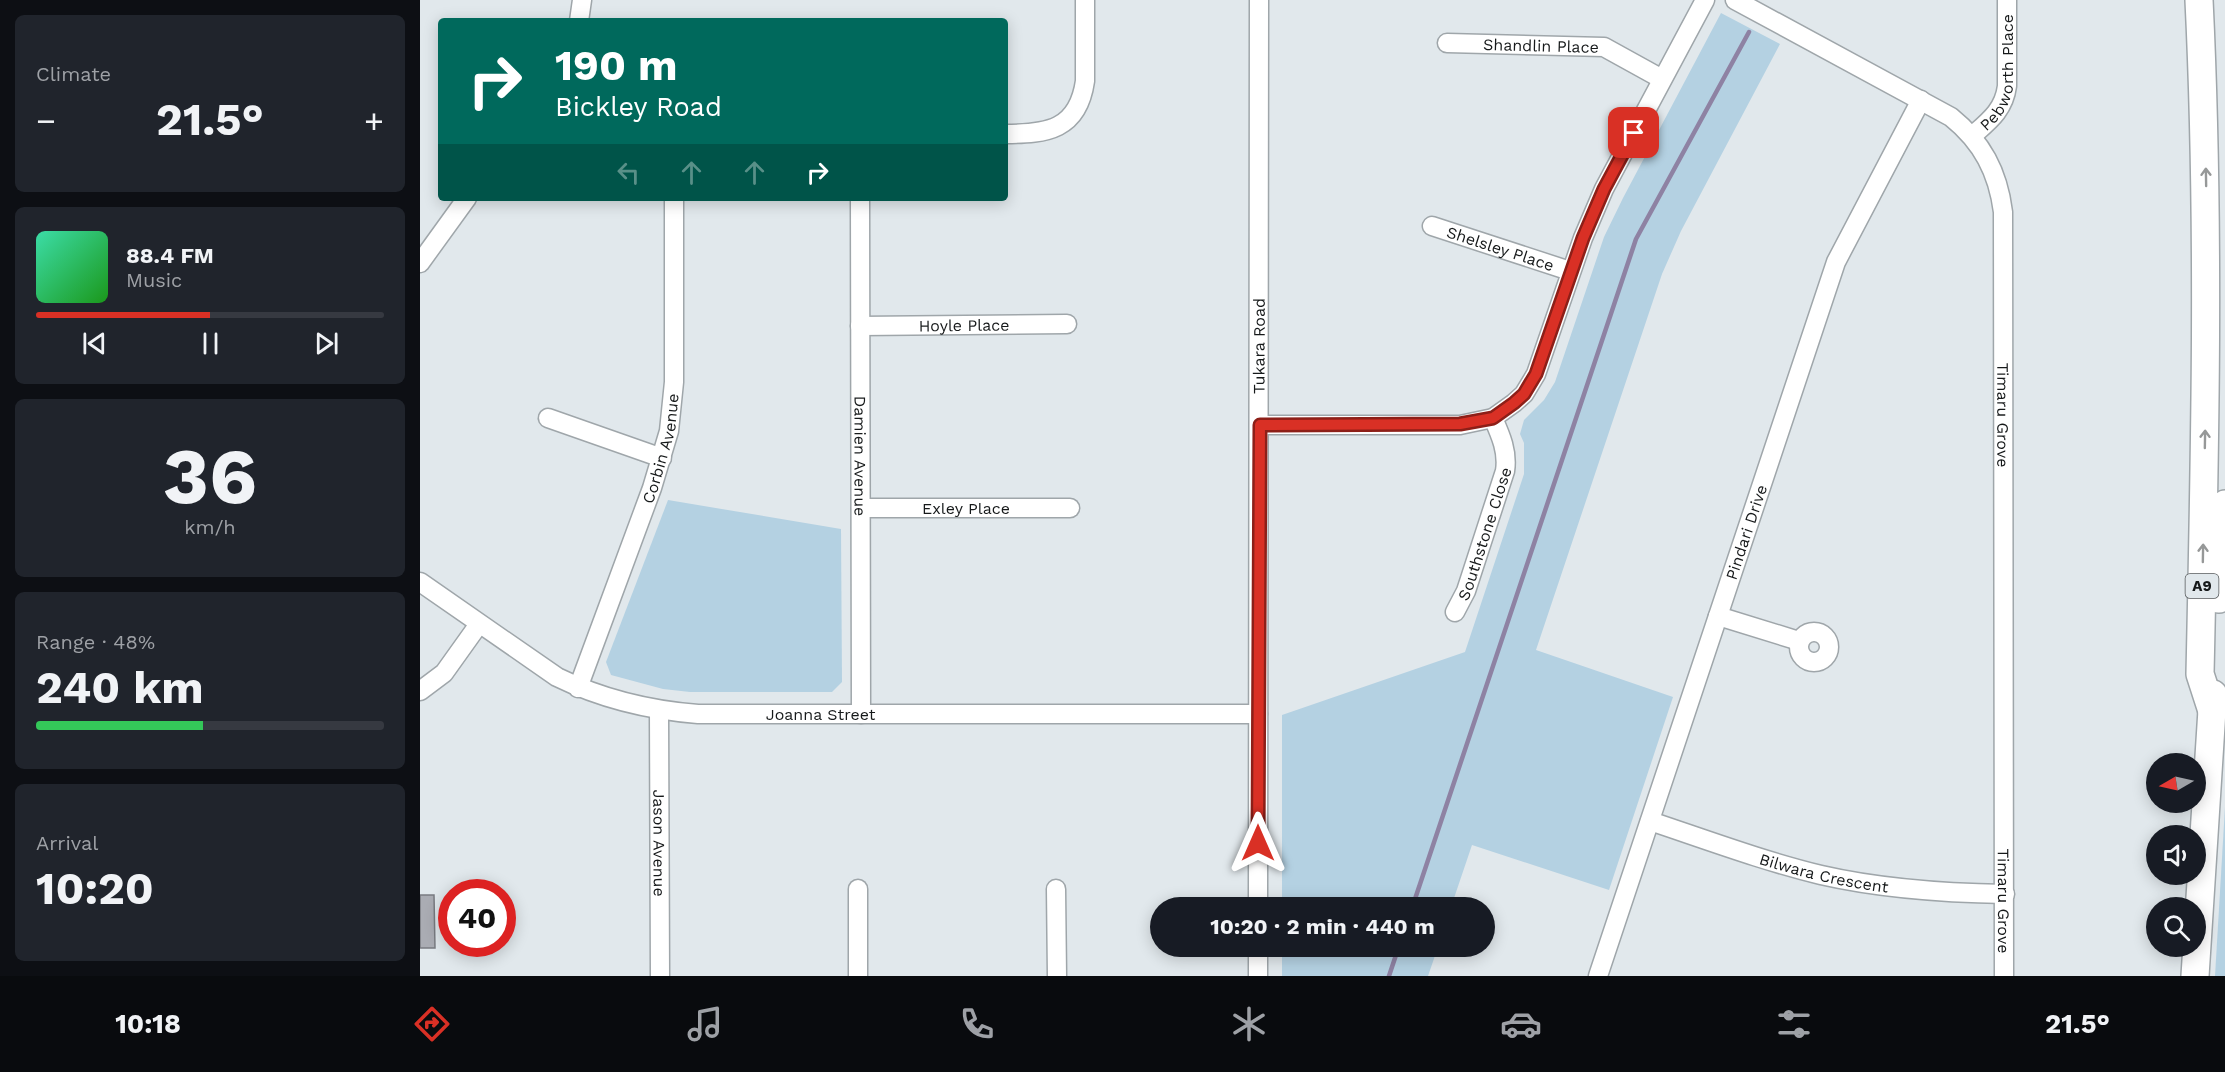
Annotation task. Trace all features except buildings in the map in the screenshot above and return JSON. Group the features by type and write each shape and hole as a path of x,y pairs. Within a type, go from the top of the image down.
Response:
{"highway":[{"name":"A9","path":"2199,0 2206,236 2200,674 2212,711"},
{"path":"2195,976 2225,504"}],"street":[{"path":"579,18 582,0"},
{"path":"1008,134 1066,131 1083,92 1085,0"},
{"name":"Tukara Road","path":"1258,897 1259,0"},
{"path":"1260,425 1460,424 1493,418 1524,394 1536,374 1570,271 1604,189 1706,0"},
{"name":"Timaru Grove","path":"1735,0 1943,112 1972,136 1995,174 2003,212 2004,976"},
{"name":"Pebworth Place","path":"1972,136 1996,115 2005,98 2007,0"},
{"name":"Shandlin Place","path":"1447,43 1604,47 1662,79"},
{"name":"Pindari Drive","path":"1598,976 1836,262 1921,100"},
{"path":"420,262 465,201"},
{"name":"Corbin Avenue","path":"579,688 662,458 671,420 674,382 674,201"},
{"name":"Damien Avenue","path":"860,201 861,714"},
{"name":"Shelsley Place","path":"1432,226 1570,271"},
{"name":"Hoyle Place","path":"860,326 1067,324"},
{"path":"548,418 662,458"},
{"name":"Southstone Close","path":"1455,612 1466,591 1505,471 1504,445 1493,418"},
{"name":"Exley Place","path":"861,508 1070,508"},
{"name":"Joanna Street","path":"420,582 540,667 579,688 613,700 659,711 698,714 1258,714"},
{"path":"1718,616 1799,641"},
{"path":"420,691 444,672 479,624"},
{"name":"Jason Avenue","path":"659,711 660,976"},
{"name":"Bilwara Crescent","path":"1650,821 1768,860 1841,879 1914,890 2004,894"},
{"path":"858,889 858,976"},
{"path":"1056,889 1057,976"},
{"path":"1258,957 1258,976"}],"shaded area":[{"path":"1721,13 1780,44 1681,231 1662,274 1536,650 1673,697 1609,890 1472,845 1454,897 1282,897 1282,715 1465,652 1524,474 1524,443 1520,434 1524,420 1544,400 1555,382 1604,237"},
{"path":"668,500 841,529 842,682 832,692 690,692 663,689 611,675 606,662"},
{"path":"2225,807 2225,976 2215,976"},
{"path":"1282,957 1435,957 1428,976 1282,976"}],"waterway":[{"path":"1416,897 1636,239 1749,32"},
{"path":"1389,976 1395,957"}],"route":[{"path":"1258,843 1260,425 1460,424 1482,422 1504,411 1524,394 1536,374 1583,238 1604,189 1634,133"}]}
